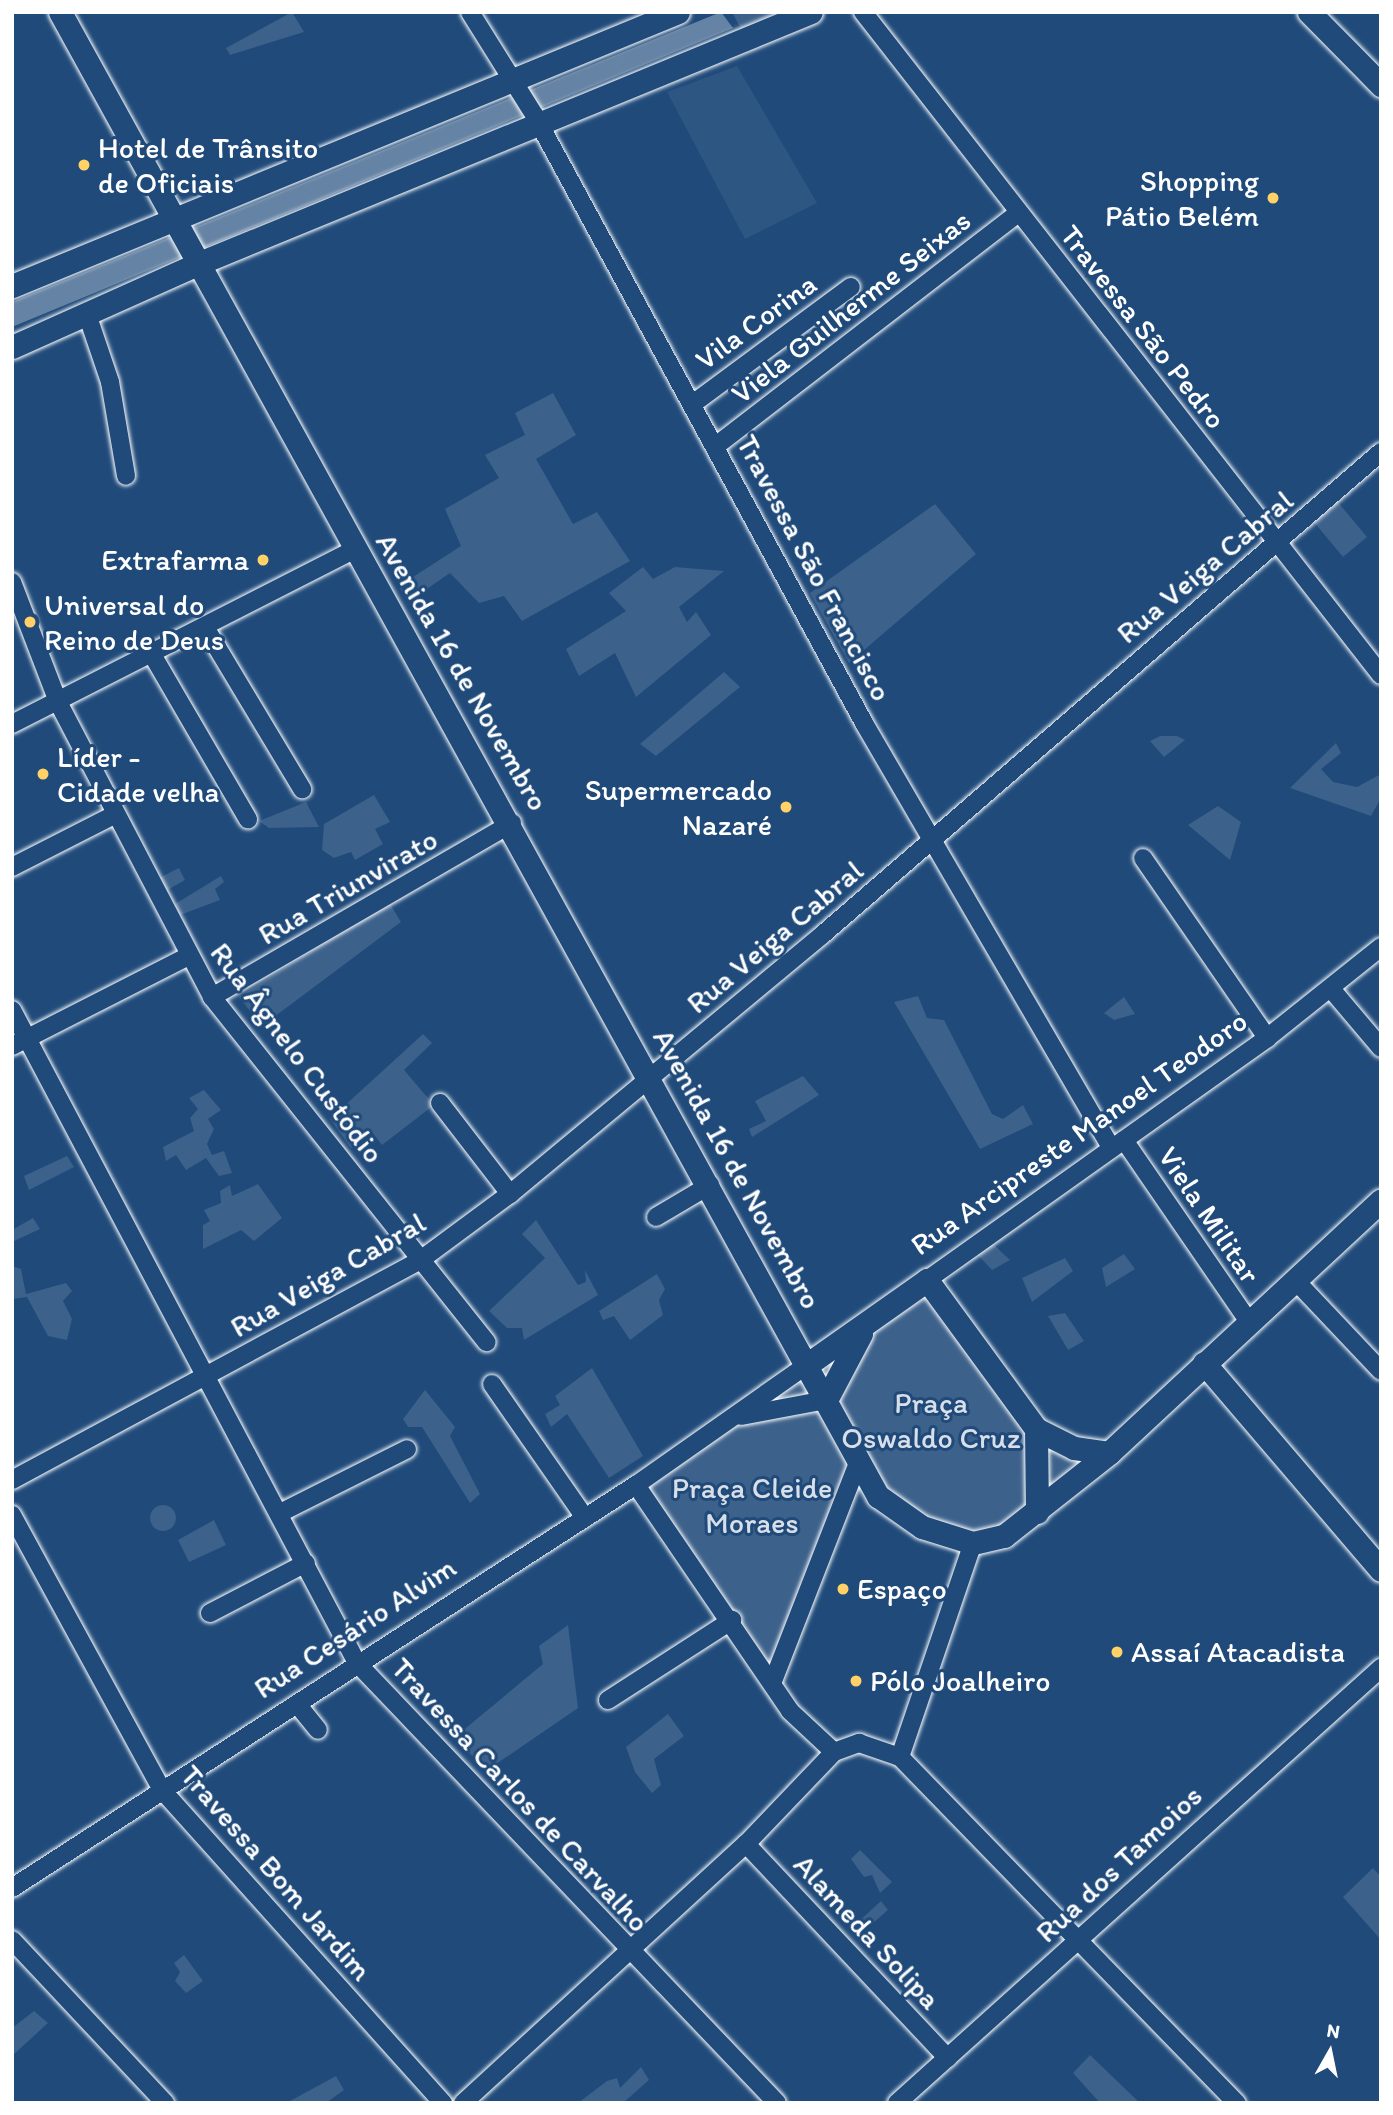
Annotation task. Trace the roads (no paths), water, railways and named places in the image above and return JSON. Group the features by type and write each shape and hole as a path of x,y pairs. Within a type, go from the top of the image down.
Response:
{"main road":[{"name":"Avenida 16 de Novembro","path":"60,12 200,257 356,549 512,823 826,1400"},
{"path":"12,286 179,222 516,84 678,12"},
{"path":"12,347 88,314 200,257 537,118 811,12"},
{"path":"1309,12 1381,85"},
{"path":"882,1311 846,1354 826,1400 857,1465 895,1511 973,1543 1004,1536 1109,1453 1381,1200"},
{"path":"928,1280 1036,1429 1074,1448 1109,1453"},
{"name":"Rua Arcipreste Manoel Teodoro","path":"808,1364 928,1280"},
{"path":"1204,1363 1381,1570"},
{"path":"1036,1429 1037,1512"}],"street":[{"name":"Travessa São Francisco","path":"470,12 537,118 717,445 809,625 1117,1144"},
{"name":"Travessa São Pedro","path":"863,12 1381,675"},
{"name":"Viela Guilherme Seixas","path":"717,445 1018,213"},
{"name":"Vila Corina","path":"694,403 851,287"},
{"path":"88,314 110,382 126,476"},
{"name":"Rua Veiga Cabral","path":"12,1480 422,1259 510,1194 933,838 1381,452"},
{"path":"12,724 153,656 356,549"},
{"name":"Rua Âgnelo Custódio","path":"12,582 58,702 187,957 212,997 486,1342"},
{"path":"206,629 302,789"},
{"path":"153,656 248,819"},
{"path":"12,867 114,815"},
{"name":"Rua Triunvirato","path":"212,997 512,823"},
{"path":"1143,858 1267,1038"},
{"name":"Rua Arcipreste Manoel Teodoro","path":"928,1280 1013,1216 1267,1038 1332,990 1381,947"},
{"path":"19,1042 187,957"},
{"path":"1332,990 1381,1048"},
{"name":"Travessa Carlos de Carvalho","path":"12,1010 19,1042 208,1375 357,1663 777,2103"},
{"path":"440,1103 510,1194"},
{"name":"Viela Militar","path":"1117,1144 1249,1322"},
{"path":"656,1217 710,1185"},
{"path":"1295,1280 1381,1371"},
{"name":"Rua Cesário Alvim","path":"12,1888 357,1663 586,1518 808,1364"},
{"path":"492,1384 586,1518"},
{"name":"Rua Cesário Alvim","path":"731,1419 826,1400"},
{"path":"280,1513 407,1449"},
{"path":"773,1681 857,1465"},
{"path":"636,1485 732,1620 790,1711 842,1748 900,1757 1237,2103"},
{"name":"Travessa Bom Jardim","path":"12,1515 162,1790 443,2103"},
{"path":"900,1757 973,1543"},
{"path":"209,1613 306,1563"},
{"path":"608,1700 732,1620"},
{"name":"Rua dos Tamoios","path":"897,2103 1079,1940 1202,1822 1381,1668"},
{"path":"297,1704 318,1730"},
{"path":"463,2103 628,1949 746,1844 842,1748"},
{"name":"Alameda Solipa","path":"746,1844 948,2058"},
{"path":"12,1940 164,2103"}],"place":[{"name":"Hotel de Trânsito de Oficiais","path":"84,165"},
{"name":"Shopping Pátio Belém","path":"1273,198"},
{"name":"Extrafarma","path":"263,560"},
{"name":"Universal do Reino de Deus","path":"30,622"},
{"name":"Líder - Cidade velha","path":"43,774"},
{"name":"Supermercado Nazaré","path":"786,807"},
{"name":"Espaço","path":"843,1589"},
{"name":"Assaí Atacadista","path":"1117,1652"},
{"name":"Pólo Joalheiro","path":"856,1681"}],"park label":[{"name":"Praça Oswaldo Cruz","path":"931,1420"},
{"name":"Praça Cleide Moraes","path":"752,1505"}]}
